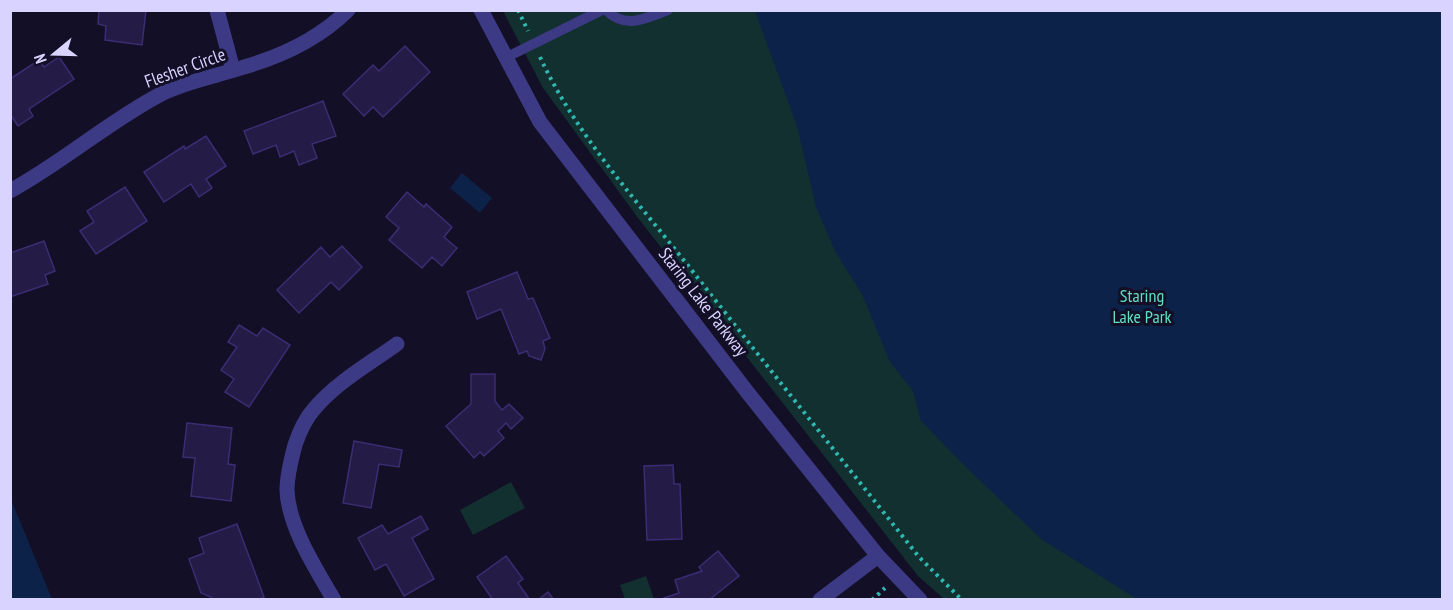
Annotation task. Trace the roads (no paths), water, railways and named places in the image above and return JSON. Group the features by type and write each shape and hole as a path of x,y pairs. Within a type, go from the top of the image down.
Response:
{"street":[{"path":"217,10 233,70"},
{"name":"Flesher Circle","path":"10,191 32,179 132,110 164,93 280,54 319,34 348,10"},
{"name":"Staring Lake Parkway","path":"481,10 540,122 566,157 748,393 878,556 920,600"},
{"path":"334,600 315,568 295,525 287,492 290,463 298,437 313,410 334,389 397,344"},
{"path":"820,600 878,556"}],"lane":[{"path":"505,58 604,10 622,21 635,21 668,10"}],"water":[{"name":"Staring Lake Park","path":"755,11 1442,11 1442,599 1137,599 1041,539 921,421 913,391 890,362 862,294 836,253 816,207 797,126"},
{"path":"462,173 492,198 480,213 450,188"},
{"path":"10,497 52,599 11,599"}]}
